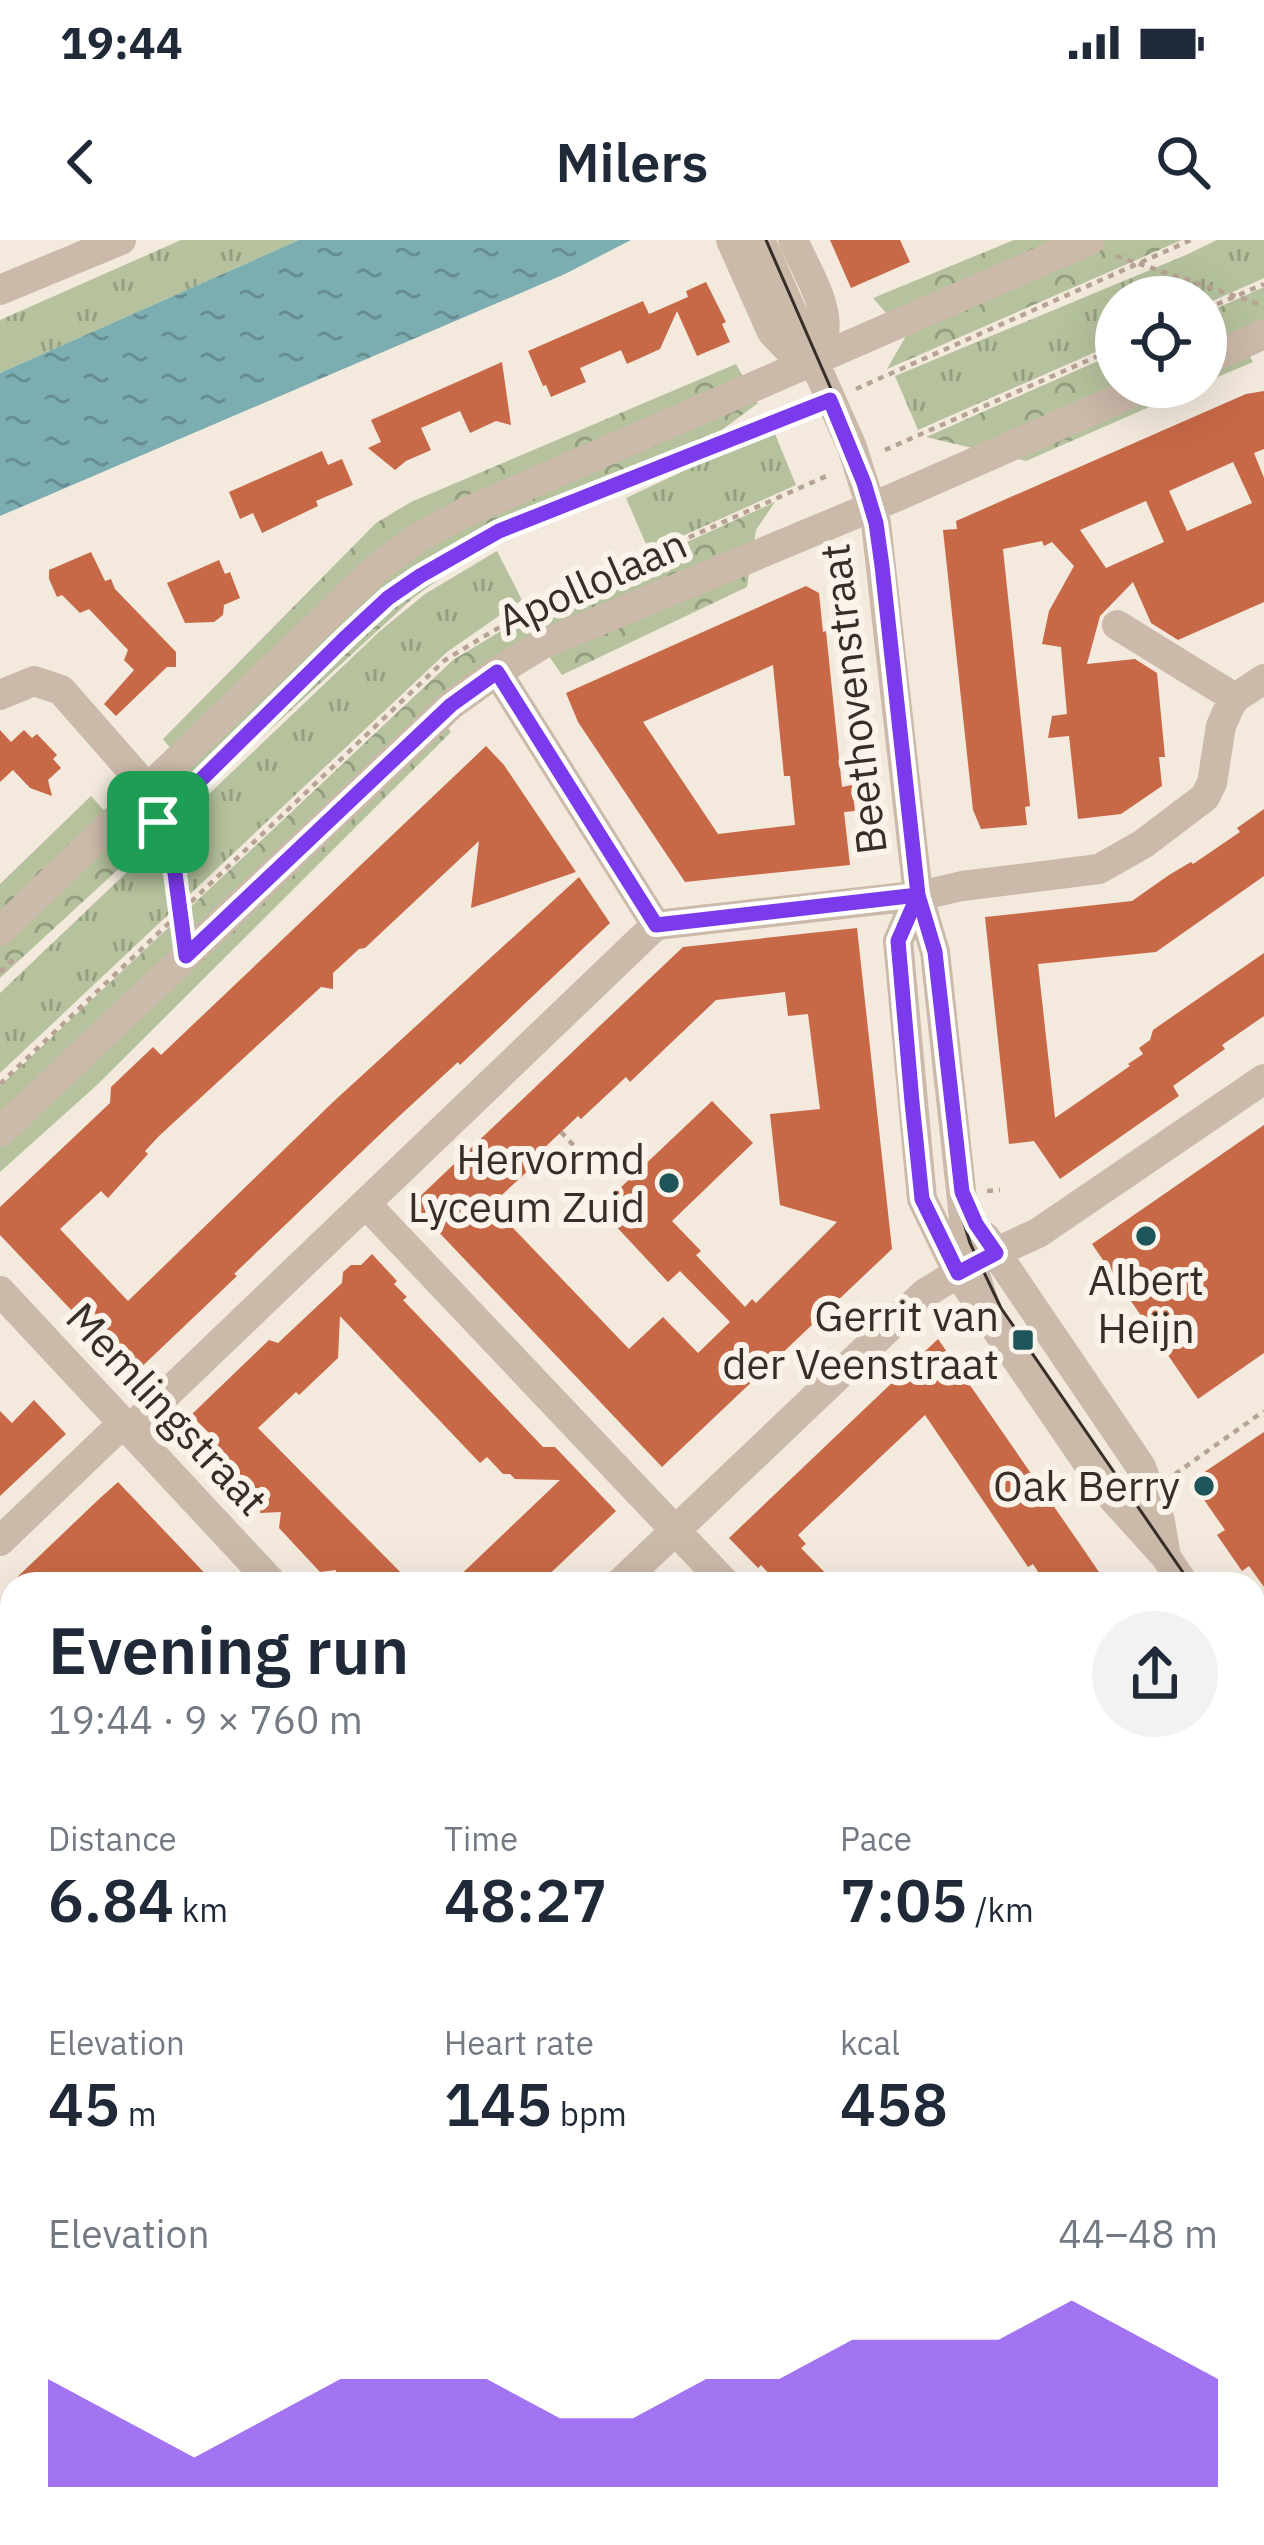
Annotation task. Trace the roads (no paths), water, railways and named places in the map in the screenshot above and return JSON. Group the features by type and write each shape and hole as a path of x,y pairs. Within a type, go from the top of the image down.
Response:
{"street":[{"path":"0,290 121,240"},
{"name":"Beethovenstraat","path":"731,240 772,332 793,353 812,360"},
{"name":"Beethovenstraat","path":"760,240 851,447 871,507 886,598 918,895 935,952 954,1142 962,1192 976,1224 975,1263 988,1316 1109,1494 1176,1572"},
{"path":"793,240 825,326 812,360"},
{"path":"8,944 148,789 378,567 419,537 464,513 1086,242"},
{"path":"1227,351 1264,334"},
{"name":"Apollolaan","path":"0,1132 451,705 497,672 541,646 1097,408"},
{"path":"1117,625 1234,698"},
{"path":"497,672 656,925"},
{"path":"0,1540 366,1204 656,925 1099,869 1143,844 1205,797 1212,783 1221,726 1234,698 1264,679"},
{"path":"0,695 34,681 61,690 148,789"},
{"name":"Beethovenstraat","path":"918,895 898,941 922,1199 1141,1467 1160,1521 1166,1557"},
{"path":"631,1572 924,1294 1038,1233 1264,1079"},
{"path":"366,1204 714,1572"},
{"name":"Memlingstraat","path":"0,1292 262,1572"}],"water":[{"path":"299,240 631,240 565,274 0,516 0,373"}],"tram line":[{"path":"766,240 859,453 881,520 952,1167 970,1243 1001,1308 1183,1572"}],"place":[{"name":"Hervormd Lyceum Zuid","path":"669,1183"},
{"name":"Albert Heijn","path":"1146,1236"},
{"name":"Gerrit van der Veenstraat","path":"1023,1340"},
{"name":"Oak Berry","path":"1204,1486"}]}
